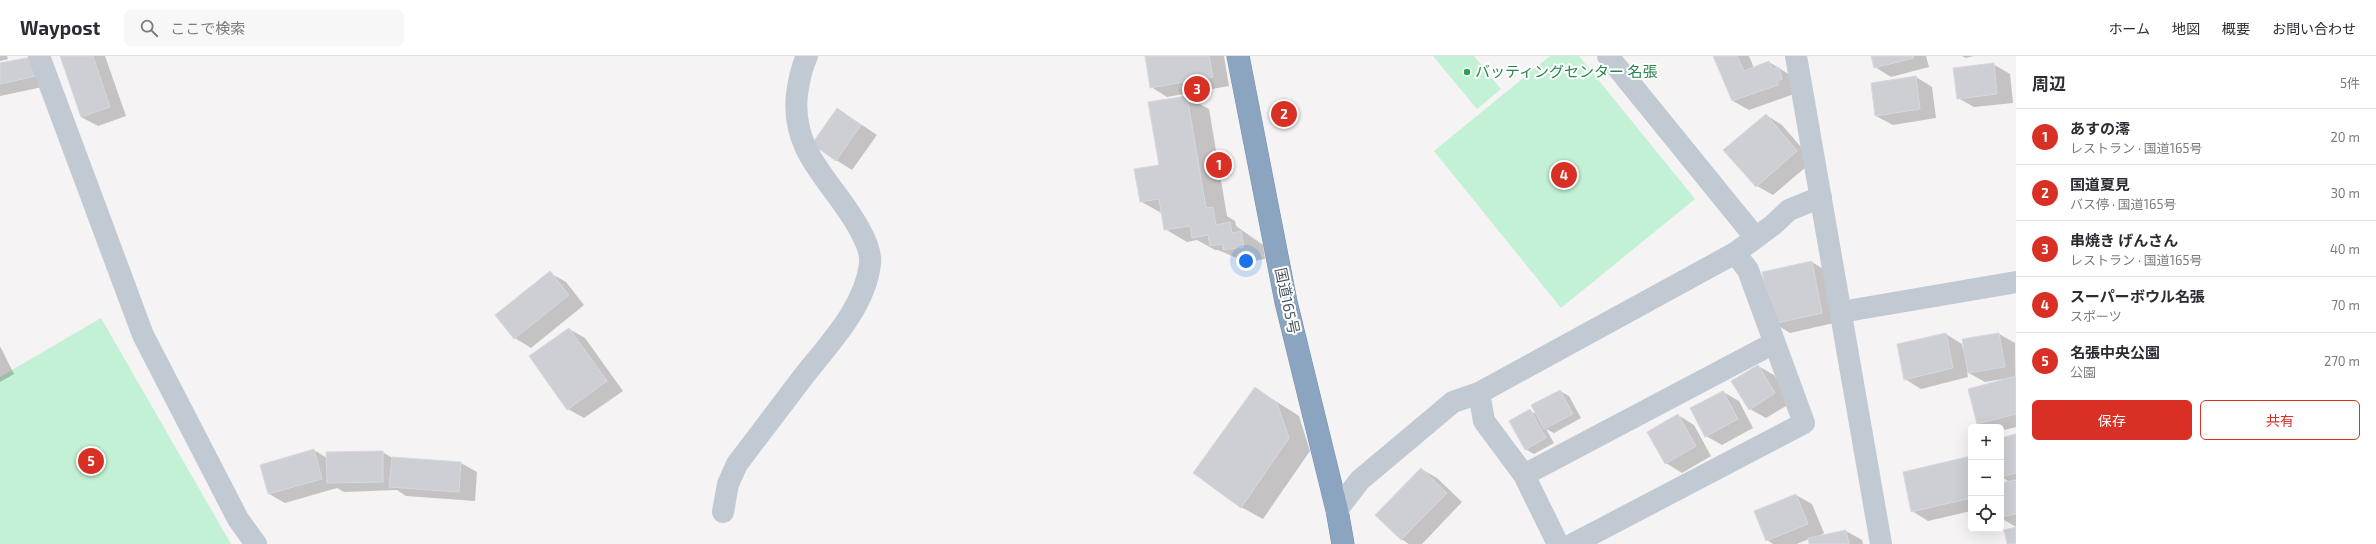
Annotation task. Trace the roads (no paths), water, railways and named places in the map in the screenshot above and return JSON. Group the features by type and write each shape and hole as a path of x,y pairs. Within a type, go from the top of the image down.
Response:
{"highway":[{"name":"国道165号","path":"1238,56 1286,302 1337,510 1343,544"}],"street":[{"path":"39,56 143,335 238,519 256,544"},
{"path":"723,512 728,484 737,464 840,330 860,296 867,279 870,262 869,248 856,223 803,146 796,102 803,65 807,56"},
{"path":"1608,56 1755,237"},
{"path":"1796,56 1822,197 1881,544"},
{"path":"1337,510 1360,480 1452,402 1479,394 1735,253 1773,225 1789,210 1822,197"},
{"path":"1573,544 1804,423 1748,270 1735,253"},
{"path":"1841,312 2016,282"},
{"path":"1524,475 1774,343"},
{"path":"1479,394 1484,421 1524,475 1558,544"}],"place":[{"name":"バッティングセンター 名張","path":"1467,72"},
{"name":"串焼き げんさん","path":"1197,89"},
{"name":"国道夏見","path":"1284,114"},
{"name":"あすの澪","path":"1219,165"},
{"name":"スーパーボウル名張","path":"1564,175"},
{"name":"名張中央公園","path":"91,461"}]}
